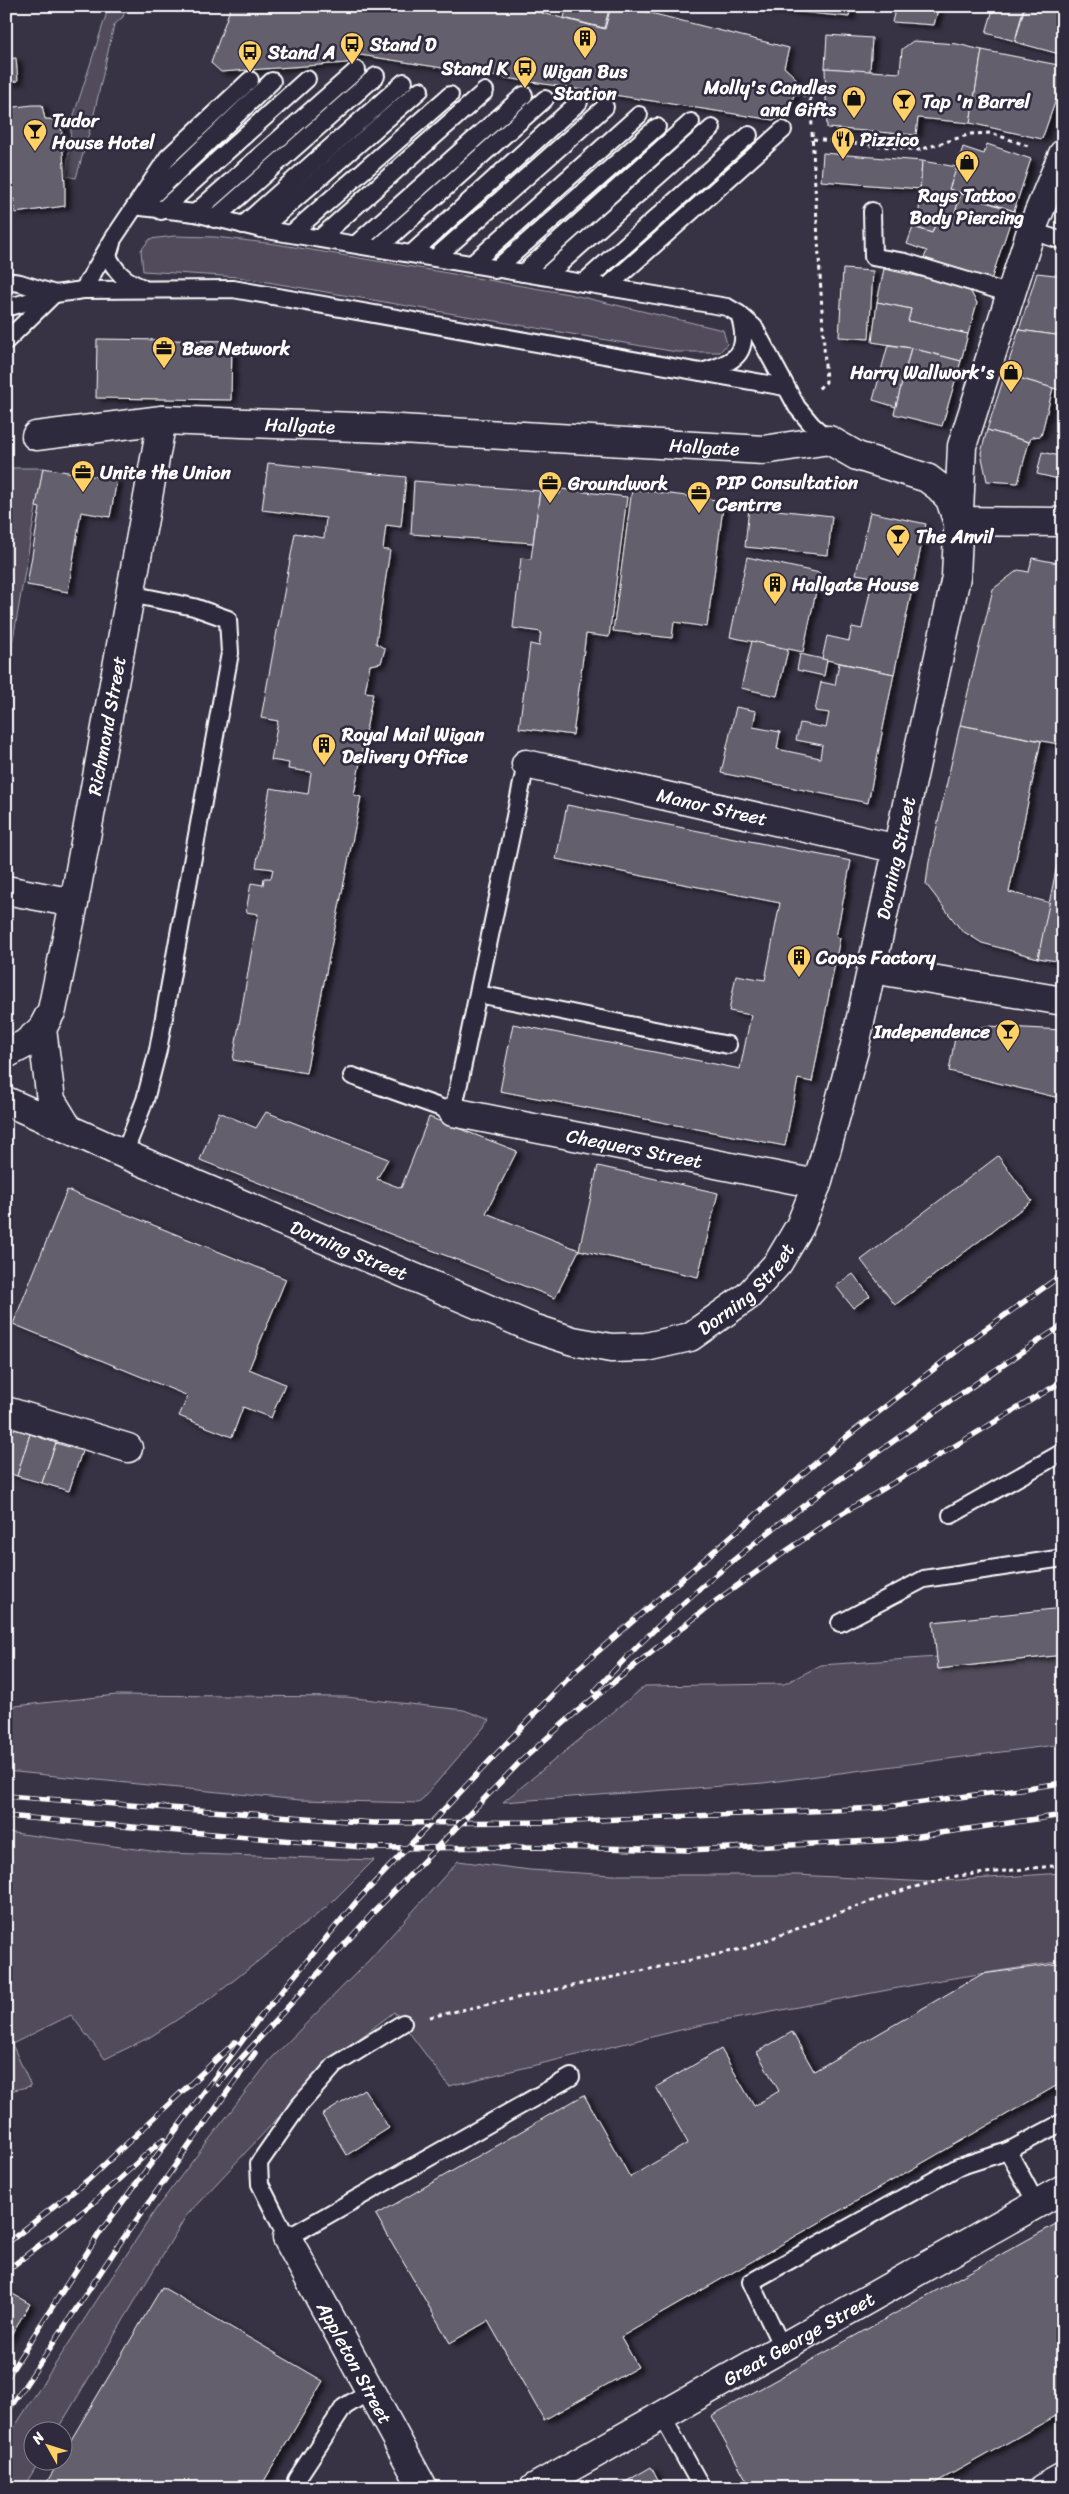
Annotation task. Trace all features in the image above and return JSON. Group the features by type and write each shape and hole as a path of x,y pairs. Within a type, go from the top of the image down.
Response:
{"street":[{"path":"958,521 962,446 1031,231 1062,156"},
{"name":"Hallgate","path":"36,436 162,420 383,428 764,450 828,440"},
{"name":"Richmond Street","path":"6,1054 24,1044 42,1029 52,1010 74,903 162,420"},
{"path":"828,440 858,456 926,478 940,487 950,499 958,521"},
{"path":"958,521 1063,522"},
{"name":"Dorning Street","path":"6,1101 124,1154 533,1328 573,1341 611,1348 646,1347 690,1337 748,1296 778,1263 800,1226 817,1184 854,1050 956,577 959,547 958,521"},
{"name":"Manor Street","path":"526,764 898,849"},
{"path":"6,890 74,903"},
{"path":"872,969 1063,1001"},
{"path":"42,1029 51,1100 68,1128"},
{"name":"Chequers Street","path":"454,1112 817,1184"},
{"path":"6,1411 128,1448"},
{"name":"Great George Street","path":"534,2488 1063,2188"},
{"name":"Appleton Street","path":"287,2238 423,2488"},
{"path":"1043,2488 1063,2477"}],"lane":[{"path":"196,213 357,70"},
{"path":"214,219 376,76"},
{"path":"161,210 307,79"},
{"path":"83,290 116,235 168,156 250,80"},
{"path":"143,288 126,281 115,270 108,256 116,235 141,207 272,81"},
{"path":"243,225 404,82"},
{"path":"261,229 420,90"},
{"path":"320,238 485,90"},
{"path":"292,233 450,95"},
{"path":"356,244 524,95"},
{"path":"378,248 545,99"},
{"path":"411,254 579,102"},
{"path":"435,258 605,107"},
{"path":"472,264 639,115"},
{"path":"523,273 691,122"},
{"path":"495,270 657,128"},
{"path":"546,276 712,128"},
{"path":"606,287 782,130"},
{"path":"582,283 749,135"},
{"path":"141,207 196,213 214,219 261,229 472,264 495,270 546,276 727,307 739,314 754,327 797,407 828,440"},
{"path":"872,211 873,258 905,262 1011,294"},
{"path":"1031,231 1063,241"},
{"path":"6,281 55,294"},
{"path":"6,308 55,294 83,290 143,288 233,289 785,387"},
{"path":"6,341 55,294"},
{"path":"699,372 717,367 729,360 745,344 745,332 739,314"},
{"path":"124,1154 145,1100 158,1050 230,653 228,619 194,607 130,594"},
{"path":"352,1076 454,1112 526,764"},
{"path":"478,994 728,1045"},
{"path":"951,1515 1063,1452"},
{"path":"840,1623 924,1579 1063,1558"},
{"path":"403,2023 335,2065 298,2107 259,2163 260,2184 287,2238 571,2077"},
{"path":"782,2347 750,2282 958,2167 1008,2151 1063,2122"},
{"path":"1008,2151 1036,2203"},
{"path":"296,2480 344,2407 370,2391"},
{"path":"662,2416 702,2488"}],"path":[{"path":"795,93 810,96 826,382 797,407"},
{"path":"812,139 919,150 971,134 990,133 1062,156"},
{"path":"403,2023 746,1948 907,1889 957,1876 1063,1865"}],"shaded area":[{"path":"109,6 126,6 123,17 114,25 92,123 76,178 66,176 72,121"},
{"path":"174,236 215,237 276,244 569,294 723,330 727,344 720,352 677,352 238,277 143,271 141,250 150,239"},
{"path":"6,468 43,468 8,668 6,667"},
{"path":"1063,1655 1063,1744 763,1783 503,1802 645,1686 784,1684 821,1665 937,1657 938,1669"},
{"path":"116,1695 346,1697 464,1710 490,1720 419,1803 300,1800 6,1771 6,1707"},
{"path":"6,1832 167,1853 374,1860 329,1905 214,1996 150,2037 105,2059 71,2015 12,2044 31,2086 6,2092"},
{"path":"458,1861 530,1870 613,1875 797,1875 929,1882 1063,1873 1063,1961 941,1980 697,2026 449,2086 394,2012 335,2057 186,2216 62,2422 22,2422 22,2472 33,2472 23,2488 6,2488 6,2440 158,2206 270,2060 370,1959"}],"building":[{"name":"Wigan Bus Station","path":"231,6 515,6 605,29 611,6 623,6 789,48 784,67 796,78 795,93 786,116 773,120 360,55 347,63 221,72 211,63"},
{"path":"567,6 610,6 604,28 564,18"},
{"path":"742,6 851,6 849,17"},
{"path":"896,6 939,6 934,25 892,22"},
{"path":"994,6 1024,6 1015,41 986,33"},
{"path":"1025,6 1063,6 1063,55 1015,42"},
{"path":"827,35 872,38 870,72 825,68"},
{"path":"913,41 957,44 982,50 970,123 918,118 916,135 827,128 825,68 900,73 902,49"},
{"path":"982,50 1063,66 1063,80 1042,139 970,123"},
{"path":"16,58 18,81 6,82 6,59"},
{"name":"Tudor House Hotel","path":"42,105 45,119 61,120 65,206 15,213 14,199 6,199 6,108"},
{"path":"987,144 1031,159 1014,211 949,189 963,147 984,154"},
{"path":"823,153 922,161 920,189 821,181"},
{"path":"922,161 957,167 949,189 961,194 951,225 937,220 932,233 918,228"},
{"path":"961,194 1014,211 991,280 924,258 927,251 907,244 913,227 932,233 937,220 951,225"},
{"path":"843,269 873,271 869,339 839,337"},
{"path":"884,269 968,287 977,303 968,334 908,321 911,309 877,302"},
{"path":"1037,273 1063,276 1063,336 1019,330"},
{"path":"877,302 911,309 908,321 968,334 961,361 911,348 872,342"},
{"path":"1019,330 1063,336 1063,369 1057,369 1056,372 1063,373 1063,391 1005,374"},
{"name":"Bee Network","path":"97,339 232,341 231,400 96,398"},
{"path":"888,345 911,348 896,407 873,400"},
{"path":"911,348 961,361 942,426 894,414"},
{"path":"1005,374 1053,388 1041,436 1032,437 1029,442 987,430"},
{"path":"987,430 1029,442 1018,483 987,481 981,453"},
{"path":"1042,452 1063,457 1063,480 1037,474"},
{"name":"Royal Mail Wigan Delivery Office","path":"268,463 406,477 401,527 386,525 383,550 390,550 376,643 385,649 381,663 370,665 365,692 373,693 354,795 361,797 306,1073 233,1060 258,914 246,912 251,883 263,885 264,878 271,878 273,869 256,867 270,788 308,794 311,772 288,769 289,763 271,760 278,721 261,718 295,533 324,538 326,518 262,510"},
{"path":"43,468 117,480 110,517 81,512 68,592 27,585 40,508 36,507"},
{"path":"414,481 540,491 533,543 411,534"},
{"path":"561,489 627,497 609,637 586,634 573,735 519,728 530,644 539,646 541,632 513,628 521,558 531,559 540,491 560,494"},
{"path":"632,489 724,501 707,627 674,622 672,638 613,631"},
{"path":"749,507 832,516 828,555 745,547"},
{"path":"870,512 926,524 894,674 822,659 827,636 849,641 852,627 862,629 873,577 856,574"},
{"name":"Hallgate House","path":"747,557 820,573 803,652 730,637"},
{"path":"1032,558 1063,564 1063,745 960,725 993,589 1018,570 1029,572"},
{"path":"752,641 788,650 777,696 741,688"},
{"path":"800,654 827,660 824,676 797,670"},
{"path":"839,663 894,674 868,803 721,773 736,707 756,711 753,727 780,732 777,749 820,758 822,745 796,740 800,723 826,728 829,713 815,711 821,682 835,685"},
{"path":"960,725 1041,741 1009,892 1051,903 1038,958 982,943 961,930 926,884 929,862"},
{"name":"Coops Factory","path":"567,805 851,861 836,937 840,938 812,1082 798,1079 785,1146 500,1091 513,1024 740,1069 751,1015 729,1011 736,975 765,980 780,903 556,859"},
{"path":"1057,865 1063,866 1063,962 1038,958"},
{"name":"Independence","path":"987,1026 1063,1030 1063,1091 1055,1097 949,1071 956,1032"},
{"path":"219,1112 256,1128 266,1112 388,1159 377,1179 401,1188 429,1117 517,1151 486,1213 579,1250 555,1298 200,1160"},
{"path":"998,1156 1032,1201 895,1305 861,1260"},
{"path":"598,1166 718,1193 698,1277 579,1250"},
{"path":"67,1190 286,1279 249,1369 285,1384 271,1418 243,1407 232,1437 179,1416 188,1396 13,1324"},
{"path":"853,1274 870,1296 853,1308 836,1286"},
{"path":"6,1426 30,1434 17,1476 6,1472"},
{"path":"30,1434 56,1443 42,1483 17,1476"},
{"path":"56,1443 82,1451 69,1491 42,1483"},
{"path":"1063,1608 1063,1655 938,1669 933,1622"},
{"path":"1063,1963 1063,2082 621,2337 638,2367 544,2420 488,2321 450,2343 376,2215 584,2095 630,2177 688,2143 656,2087 721,2049 754,2106 779,2091 757,2052 792,2032 814,2071 982,1974"},
{"path":"364,2089 389,2128 347,2155 322,2115"},
{"path":"1063,2220 1063,2412 926,2488 751,2488 711,2416"},
{"path":"162,2287 323,2381 260,2488 43,2488 53,2472 72,2472 72,2438"},
{"path":"6,2290 30,2304 6,2343"},
{"path":"651,2467 662,2488 615,2488"}],"railway":[{"path":"6,2379 101,2231 256,2022 357,1901 573,1673 840,1442 980,1333 1063,1274"},
{"path":"595,1691 660,1624 694,1593 766,1534 901,1436 1063,1325"},
{"path":"218,2084 372,1914 520,1762 574,1714 713,1603 776,1558 838,1516 1063,1381"},
{"path":"6,1796 374,1823 550,1822 879,1808 1063,1783"},
{"path":"6,1816 373,1848 550,1847 688,1850 892,1840 1063,1815"},
{"path":"6,2244 88,2180 235,2042"},
{"path":"6,2414 120,2243 255,2053"},
{"path":"6,2271 85,2210 163,2139"}],"place":[{"name":"Wigan Bus Station","path":"585,59"},
{"name":"Stand D","path":"352,65"},
{"name":"Stand A","path":"250,73"},
{"name":"Stand K","path":"525,89"},
{"name":"Molly's Candles and Gifts","path":"854,119"},
{"name":"Tap 'n Barrel","path":"904,122"},
{"name":"Tudor House Hotel","path":"35,152"},
{"name":"Pizzico","path":"843,160"},
{"name":"Rays Tattoo Body Piercing","path":"967,183"},
{"name":"Bee Network","path":"164,369"},
{"name":"Harry Wallwork's","path":"1011,393"},
{"name":"Unite the Union","path":"83,493"},
{"name":"Groundwork","path":"550,504"},
{"name":"PIP Consultation Centrre","path":"699,514"},
{"name":"The Anvil","path":"898,557"},
{"name":"Hallgate House","path":"775,605"},
{"name":"Royal Mail Wigan Delivery Office","path":"324,766"},
{"name":"Coops Factory","path":"799,978"},
{"name":"Independence","path":"1008,1052"}]}
